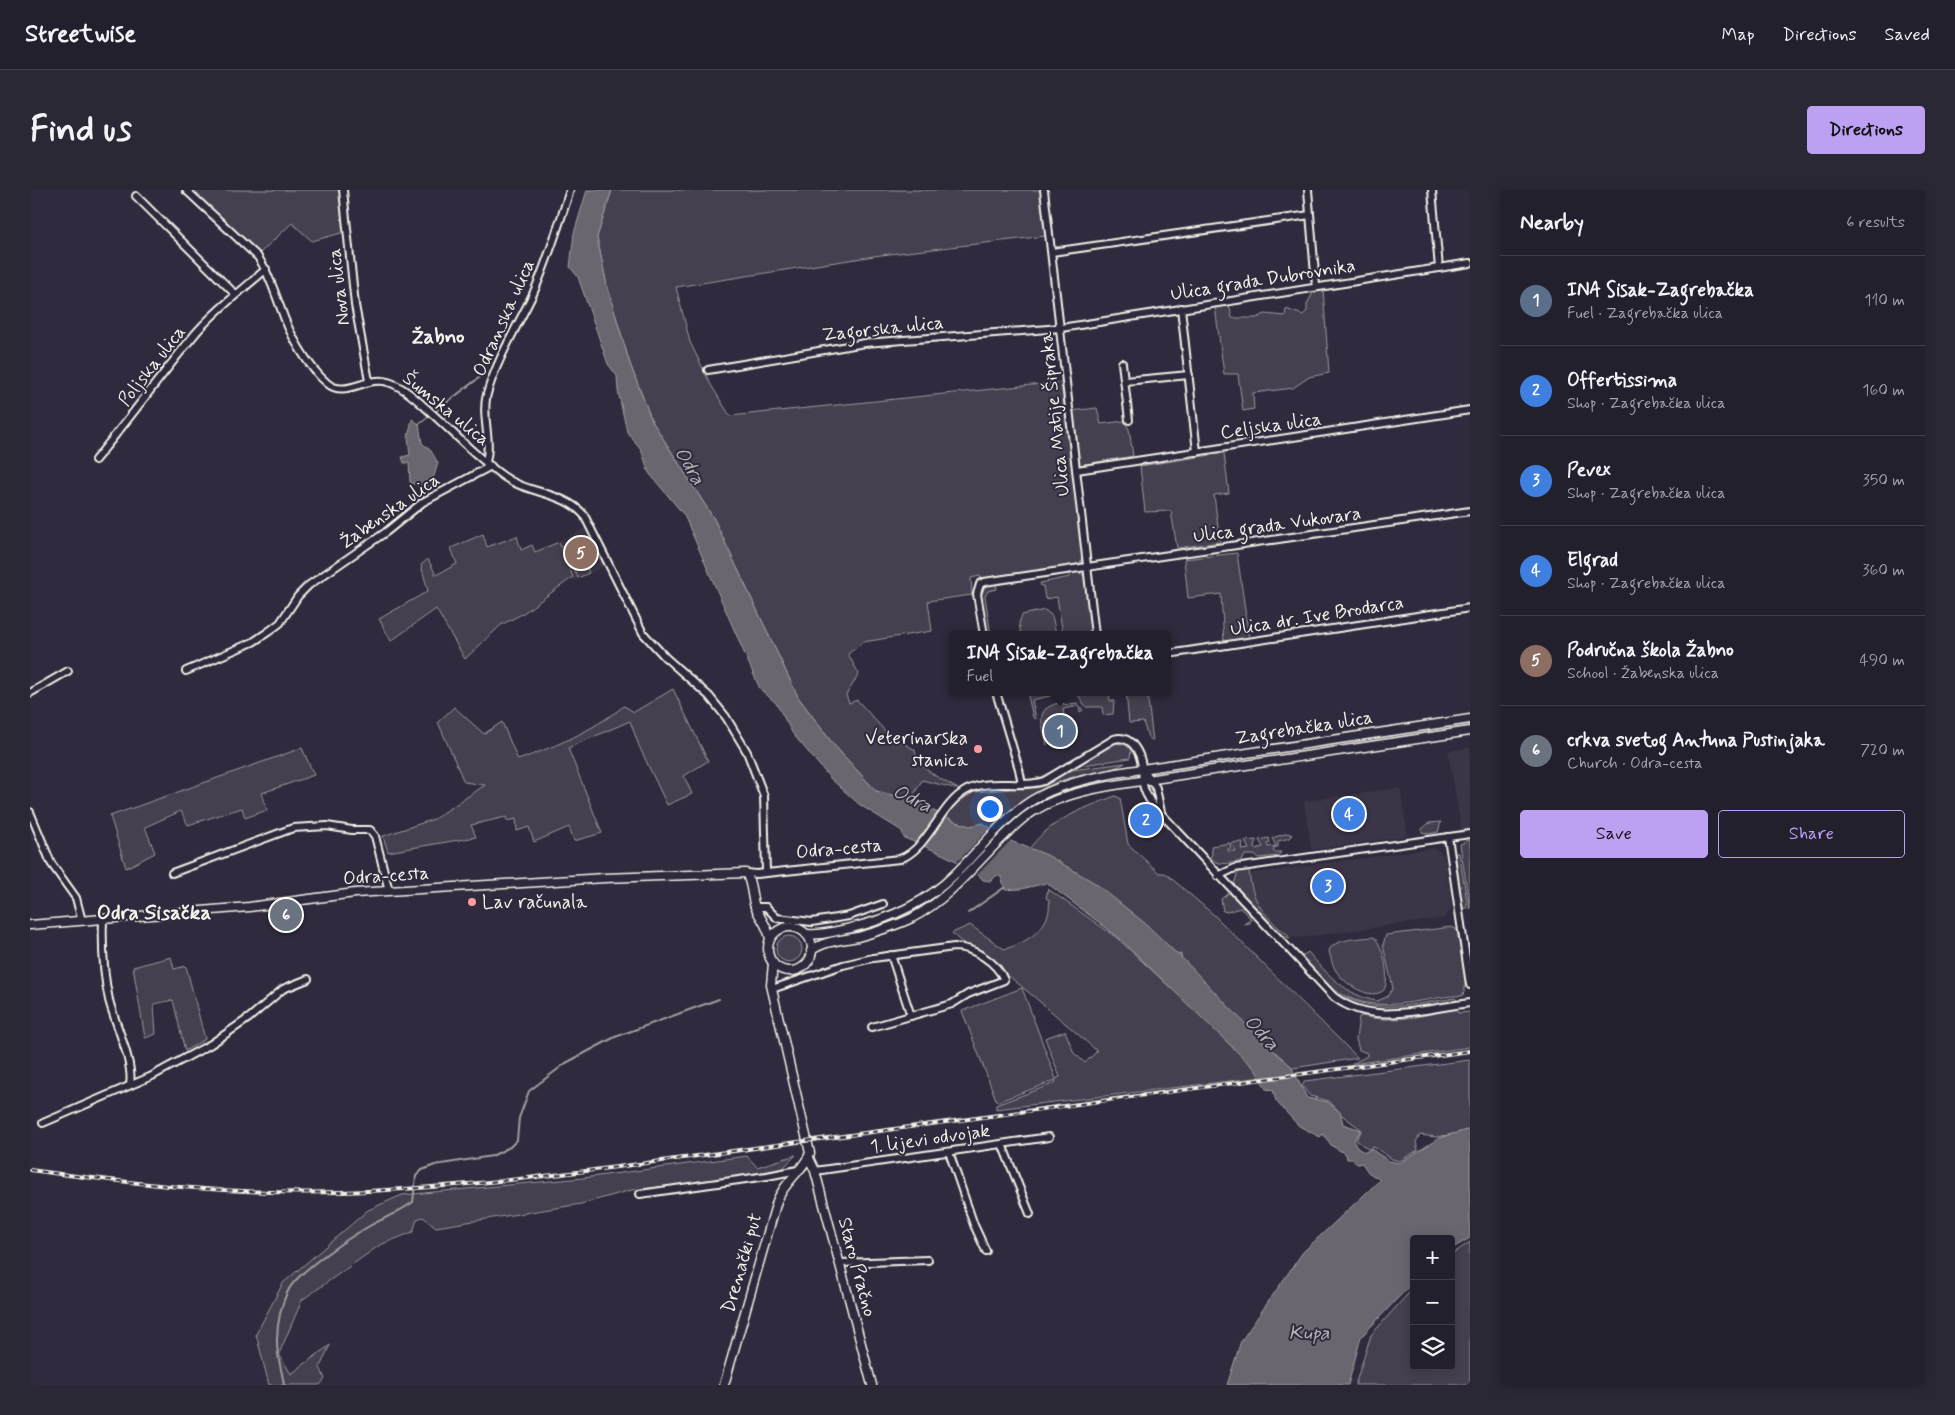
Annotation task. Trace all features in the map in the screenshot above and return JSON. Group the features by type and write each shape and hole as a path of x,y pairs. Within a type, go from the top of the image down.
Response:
{"main road":[{"name":"Zagrebačka ulica","path":"806,934 819,934 883,919 922,901 954,876 1007,819 1030,801 1059,787 1086,779 1143,768 1470,719"},
{"name":"Zagrebačka ulica","path":"812,951 816,947 885,928 911,918 949,893 1016,825 1035,811 1070,796 1142,781 1470,731"},
{"name":"Odra-cesta","path":"30,925 249,907 389,891 605,878 746,872"},
{"path":"746,872 750,880 755,907 762,917 770,939"},
{"path":"762,917 774,925 799,929 806,934 812,951 805,965 796,970 786,970 778,974 772,987"},
{"path":"787,927 775,932 770,939 768,949 773,963 772,987 810,1151 808,1158"},
{"path":"773,963 786,970"},
{"name":"Drenački put","path":"724,1385 777,1201 787,1181 808,1158"},
{"name":"Staro Pračno","path":"808,1158 815,1171 872,1385"}],"street":[{"name":"Šumska ulica","path":"186,190 240,238 258,257 266,269 290,333 325,382 333,387 346,389 369,381 380,380 398,386 417,400 489,464"},
{"name":"Nova ulica","path":"343,190 355,305 369,381"},
{"name":"Odranska ulica","path":"489,464 486,397 492,376 533,292 555,240 570,190"},
{"name":"Ulica Matije Šipraka","path":"1044,190 1095,631"},
{"path":"1308,190 1316,286"},
{"path":"1432,190 1439,268"},
{"path":"136,196 234,294"},
{"path":"1052,252 1310,216"},
{"name":"Ulica grada Dubrovnika","path":"1061,328 1470,263"},
{"name":"Poljska ulica","path":"95,460 196,333 234,294 266,269"},
{"path":"1181,308 1197,452"},
{"name":"Zagorska ulica","path":"708,370 865,343 1061,328"},
{"path":"1122,363 1129,420"},
{"path":"1124,381 1189,375"},
{"name":"Celjska ulica","path":"1077,470 1470,410"},
{"name":"Žabenska ulica","path":"186,671 268,632 280,623 298,596 309,585 386,532 423,502 489,464"},
{"path":"489,464 508,480 522,487 570,502 578,508 589,523 643,632 658,650 689,677 726,717 747,752 758,776 765,808 766,872"},
{"name":"Ulica grada Vukovara","path":"983,631 977,594 980,584 990,581 1470,511"},
{"name":"Ulica dr. Ive Brodarca","path":"1171,654 1470,608"},
{"path":"30,693 68,671"},
{"path":"997,696 1020,769 1022,784 1037,783 1053,777 1117,738 1131,742 1143,768 1157,791 1161,812"},
{"path":"1143,768 1142,781 1149,800 1326,990 1349,1006 1364,1012 1386,1014 1470,1003"},
{"name":"Odra-cesta","path":"746,872 756,870 766,872 900,859 912,852 956,799 974,787 1022,784"},
{"path":"30,812 51,863 76,898 82,921"},
{"path":"172,873 294,828 327,826 352,830 370,830 375,836 389,891"},
{"path":"1218,876 1235,868 1470,834"},
{"path":"1448,837 1470,985"},
{"path":"755,907 766,907 777,918 812,922 849,916 883,904"},
{"path":"103,919 104,972 129,1070 130,1086"},
{"path":"772,987 843,965 892,955 964,947 975,951 998,969 1004,980 968,994 952,1004 872,1026"},
{"path":"892,955 911,1016"},
{"path":"43,1122 152,1076 211,1044 249,1018 284,989 308,979"},
{"name":"1. lijevi odvojak","path":"815,1171 1049,1137"},
{"path":"1002,1144 1030,1214"},
{"path":"949,1152 974,1225 986,1251"},
{"path":"640,1194 798,1170"},
{"path":"840,1263 928,1260"}],"shaded area":[{"path":"191,190 340,190 345,232 312,241 292,223 260,253"},
{"path":"612,190 1043,190 1046,236 881,255 676,287 690,342 711,385 730,416 1061,382 1083,556 1080,563 982,579 980,576 971,578 972,595 928,601 932,631 863,642 848,654 859,674 846,695 849,703 857,700 887,733 915,750 917,757 926,768 938,778 958,789 922,780 911,800 876,791 833,744 798,697 714,519 652,421 630,364 607,286 597,237"},
{"path":"1323,289 1329,373 1309,377 1293,388 1253,393 1254,409 1243,411 1238,374 1224,374 1215,307 1229,304 1232,318 1257,318 1265,314 1285,316 1286,309 1303,315 1307,311 1307,304 1314,291"},
{"path":"1097,408 1101,424 1124,421 1129,429 1133,456 1080,465 1077,462 1071,411"},
{"path":"1224,453 1229,493 1214,495 1220,542 1177,548 1171,511 1145,512 1140,466"},
{"path":"586,528 605,566 574,581 559,541"},
{"path":"483,534 487,547 517,536 521,550 532,545 535,552 559,542 573,577 522,614 501,625 465,659 436,609 391,641 379,619 428,591 421,565 428,559 436,575 457,564 451,548"},
{"path":"1237,553 1249,638 1224,642 1221,594 1188,598 1184,559"},
{"path":"581,554 589,573 578,578 569,559"},
{"path":"1076,571 1085,576 1092,631 1062,631 1057,597 1045,599 1043,586 1040,583 1070,577 1070,573"},
{"path":"996,583 997,589 988,591 985,596 990,631 987,631 981,596 985,586"},
{"path":"1045,610 1052,616 1056,631 1020,631 1019,623 1022,615"},
{"path":"673,689 708,761 684,776 692,794 667,805 639,746 630,721 568,748 602,833 574,841 569,827 534,842 529,827 517,831 516,819 507,821 506,817 471,825 476,837 388,852 383,836 434,819 485,785 464,782 438,722 454,707 484,734 502,722 518,760 573,737 599,723 624,706 634,712"},
{"path":"1028,696 1050,696 1032,700 1036,719 1033,717"},
{"path":"1079,696 1109,696 1110,701 1114,701 1113,714 1103,715 1102,707 1086,707"},
{"path":"1126,696 1147,696 1153,741 1148,737 1143,722 1129,723"},
{"path":"1063,702 1064,705 1077,703 1083,710 1080,712 1079,706 1063,709 1064,715 1051,717 1045,721 1047,745 1042,716 1047,708"},
{"path":"1470,723 1470,726 1323,750 1320,748 1322,745"},
{"path":"1115,743 1127,745 1131,751 1130,758 1077,766"},
{"path":"302,748 314,775 262,793 267,810 245,818 242,808 188,825 181,811 145,827 155,853 126,868 110,816"},
{"path":"1470,748 1470,882 1448,751"},
{"path":"1125,763 1106,770 1069,778 1032,795 1000,820 980,840 941,823 958,802 974,792 1039,787 1072,770"},
{"path":"1400,788 1408,836 1311,850 1304,801"},
{"path":"1115,796 1120,798 1128,844 1159,873 1165,873 1214,915 1358,1058 1287,1069 1026,853 1055,824 1078,811"},
{"path":"1441,822 1438,832 1428,834 1422,832 1422,829 1429,823"},
{"path":"1288,833 1292,835 1290,838 1278,841 1278,847 1273,848 1274,852 1281,852 1278,856 1259,858 1254,855 1245,855 1242,861 1225,864 1217,862 1210,857 1212,855 1211,846 1230,843 1231,848 1228,851 1236,851 1231,843 1243,842 1242,850 1249,849 1245,841 1256,840 1255,849 1263,847 1259,840 1269,838 1270,843 1267,843 1268,847 1276,846 1272,838"},
{"path":"1470,840 1470,909 1460,844"},
{"path":"1434,848 1444,855 1452,907 1445,918 1297,938 1284,935 1236,887 1240,875"},
{"path":"1455,853 1459,853 1467,902 1467,907 1463,910"},
{"path":"1249,870 1257,902 1266,915 1290,939 1283,936 1234,884 1238,872"},
{"path":"1048,889 1117,938 1254,1065 1263,1077 996,1109 996,1105 1055,1083 1056,1080 997,1102 962,1011 1022,988 1056,1079 1060,1077 1045,1038 1065,1031 1074,1053 1085,1063 1097,1051 1002,970 960,941 952,933 970,925 1004,949 1021,943 1036,932 1047,918 1049,900 1046,898"},
{"path":"1230,892 1253,916 1250,923 1244,924 1251,919 1240,908 1227,912 1223,911 1221,899"},
{"path":"1452,927 1457,930 1464,965 1465,984 1462,996 1401,1004 1368,1003 1354,1000 1327,984 1302,956 1308,952 1338,983 1356,994 1377,1001 1387,997 1393,988 1383,945 1386,935"},
{"path":"789,936 798,940 802,949 798,958 789,962 780,958 776,949 780,940"},
{"path":"1374,937 1381,948 1385,962 1386,984 1384,990 1372,994 1358,990 1340,976 1336,971 1329,951 1331,947 1341,942"},
{"path":"171,957 174,969 186,966 205,1039 185,1051 173,1000 154,1004 156,1034 145,1038 133,967"},
{"path":"1339,994 1367,1004 1381,1006 1410,1005 1455,998 1457,1000 1414,1008 1375,1009 1346,1002"},
{"path":"1457,1008 1458,1013 1470,1012 1470,1047 1352,1064 1367,1056 1367,1053 1359,1050 1356,1039 1359,1017 1398,1019"},
{"path":"1470,1060 1470,1131 1436,1137 1420,1135 1416,1142 1418,1150 1400,1161 1392,1159 1374,1147 1368,1149 1356,1140 1362,1130 1343,1116 1329,1101 1310,1096 1302,1086 1305,1081"},
{"path":"796,1155 782,1169 632,1190 581,1204 436,1227 423,1217 417,1219 413,1232 380,1245 302,1300 279,1354 291,1374 330,1345 320,1367 325,1379 320,1385 269,1385 256,1334 283,1283 368,1210 402,1195 583,1178 747,1156 757,1167"},
{"path":"1470,1242 1470,1385 1355,1385 1371,1335 1410,1291 1410,1370 1455,1370 1455,1252"}],"water":[{"name":"Kupa","path":"587,190 612,190 597,237 607,286 630,364 652,421 714,519 798,697 833,744 876,791 911,800 957,822 970,826 983,823 1008,840 1047,855 1095,883 1147,925 1178,955 1181,954 1181,957 1258,1037 1291,1066 1307,1098 1328,1102 1340,1112 1343,1124 1361,1130 1354,1140 1360,1150 1365,1152 1371,1149 1389,1161 1400,1163 1439,1138 1470,1129 1470,1238 1455,1247 1455,1235 1410,1235 1410,1285 1361,1337 1348,1385 1227,1385 1241,1341 1303,1252 1380,1180 1368,1172 1362,1163 1357,1164 1352,1159 1347,1159 1346,1154 1332,1146 1323,1134 1320,1137 1299,1126 1276,1101 1273,1090 1266,1089 1255,1069 1118,937 1047,883 1021,889 1005,890 1001,877 997,875 991,881 983,880 969,868 958,862 904,838 902,831 860,805 830,778 793,734 776,703 760,689 684,515 649,473 641,449 627,432 618,391 617,376 608,364 578,277 570,267 574,233"},
{"path":"412,419 419,424 422,443 431,451 438,463 429,486 418,486 410,482 409,463 404,463 402,457 410,455 408,437"}],"pier":[{"path":"992,826 1012,839 976,876 955,864"}],"waterway":[{"path":"437,410 480,377"},
{"path":"419,424 429,416"},
{"path":"968,913 1005,887"},
{"path":"284,1385 277,1350 277,1333 283,1302 293,1283 301,1275 323,1256 347,1240 413,1202 416,1176 422,1170 435,1165 492,1156 510,1147 517,1140 519,1118 529,1091 566,1063 615,1037 719,999"}],"railway":[{"path":"30,1170 147,1184 264,1192 342,1192 461,1185 578,1172 1470,1051"}],"place":[{"name":"Područna škola Žabno","path":"581,553"},
{"name":"INA Sisak-Zagrebačka","path":"1060,731"},
{"name":"Veterinarska stanica","path":"978,749"},
{"name":"Elgrad","path":"1349,814"},
{"name":"Offertissima","path":"1146,820"},
{"name":"Pevex","path":"1328,886"},
{"name":"Lav računala","path":"472,902"},
{"name":"crkva svetog Antuna Pustinjaka","path":"286,915"}],"district":[{"name":"Žabno","path":"438,337"},
{"name":"Odra Sisačka","path":"154,913"}],"water label":[{"name":"Odra","path":"689,466"},
{"name":"Odra","path":"912,799"},
{"name":"Odra","path":"1261,1033"}]}
